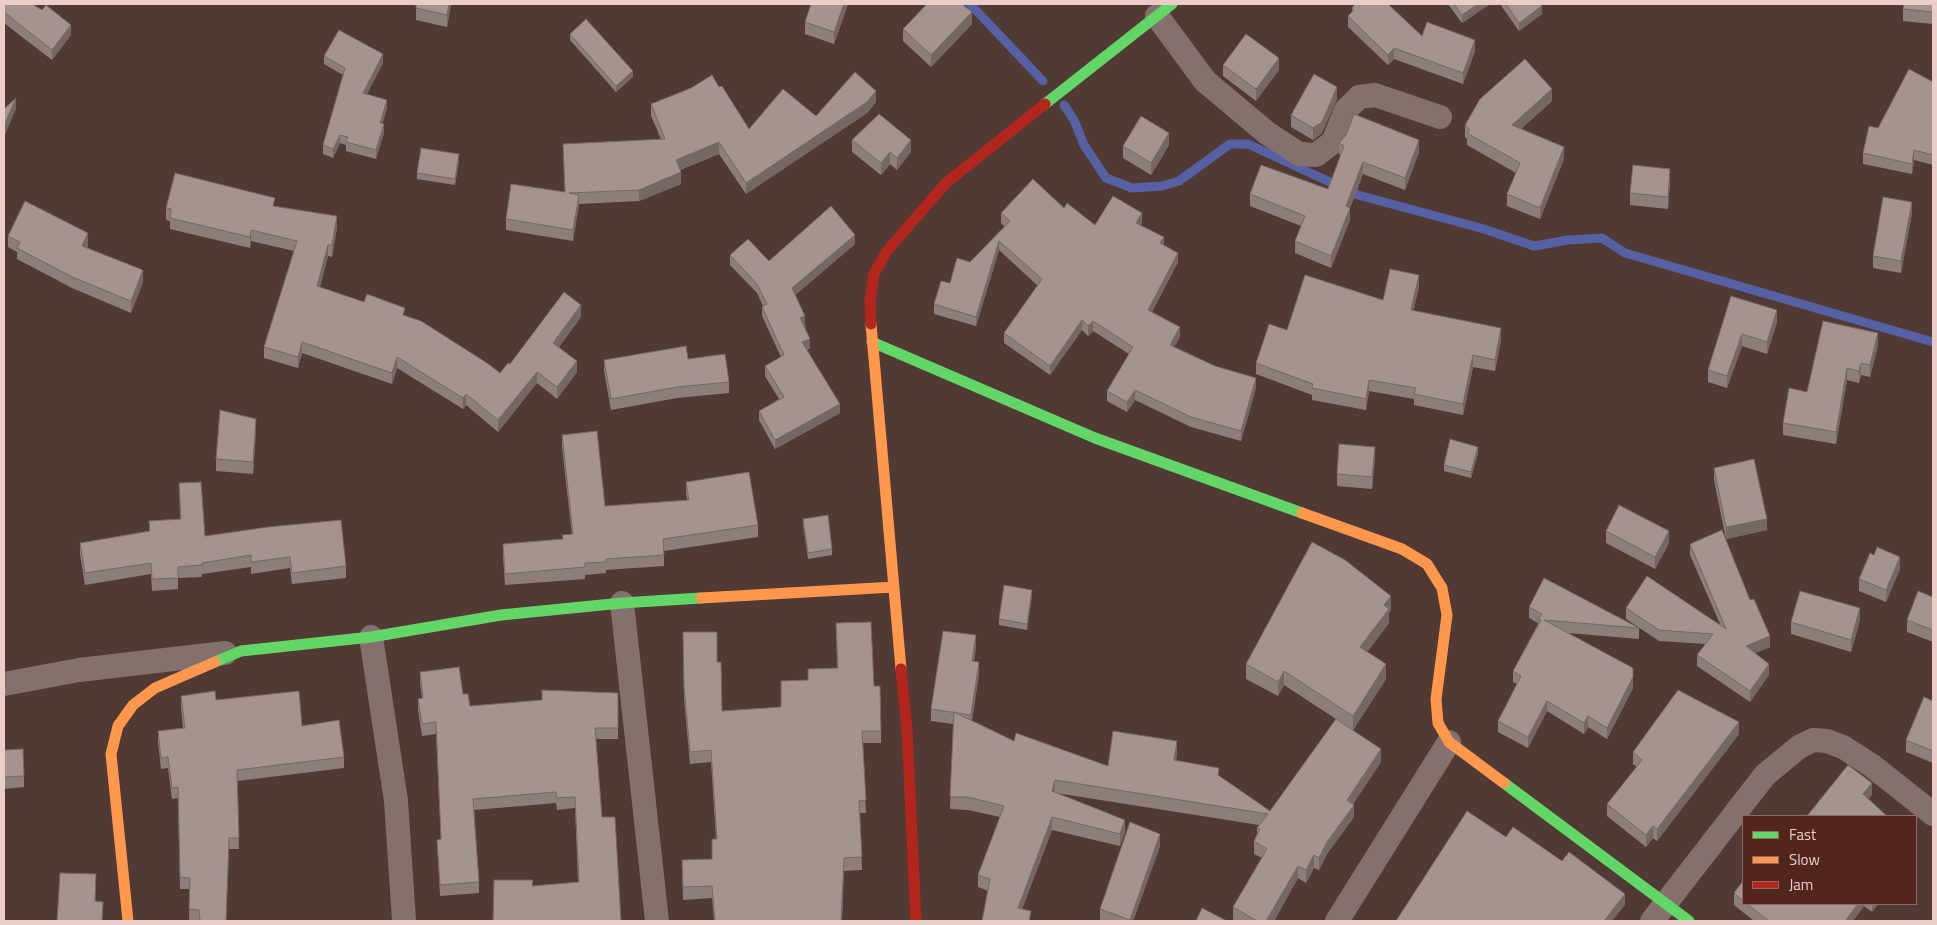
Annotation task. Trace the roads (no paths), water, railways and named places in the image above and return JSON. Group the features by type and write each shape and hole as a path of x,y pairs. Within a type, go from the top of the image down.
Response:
{"street":[{"path":"916,921 907,730 872,342 870,301 874,274 887,251 922,208 946,183 1164,10 1205,81 1267,134 1299,154 1316,155 1333,142 1346,110 1359,97 1375,95 1440,117"},
{"path":"872,342 1095,438 1402,549 1427,564 1442,588 1447,615 1436,699 1438,723 1449,742 1689,921"},
{"path":"4,684 79,670 371,637 501,615 622,603 894,587"},
{"path":"622,603 657,921"},
{"path":"371,637 396,801 404,921"},
{"path":"128,921 111,754 118,726 133,705 155,688 241,651"},
{"path":"1652,921 1766,775 1799,747 1813,740 1827,741 1843,747 1871,765 1933,814"},
{"path":"1337,921 1449,742"}],"waterway":[{"path":"970,4 1043,81"},
{"path":"1064,105 1074,120 1084,145 1106,178 1132,188 1162,186 1179,181 1230,144 1248,144 1358,195 1484,229 1534,246 1568,240 1602,238 1625,253 1933,342"}]}
